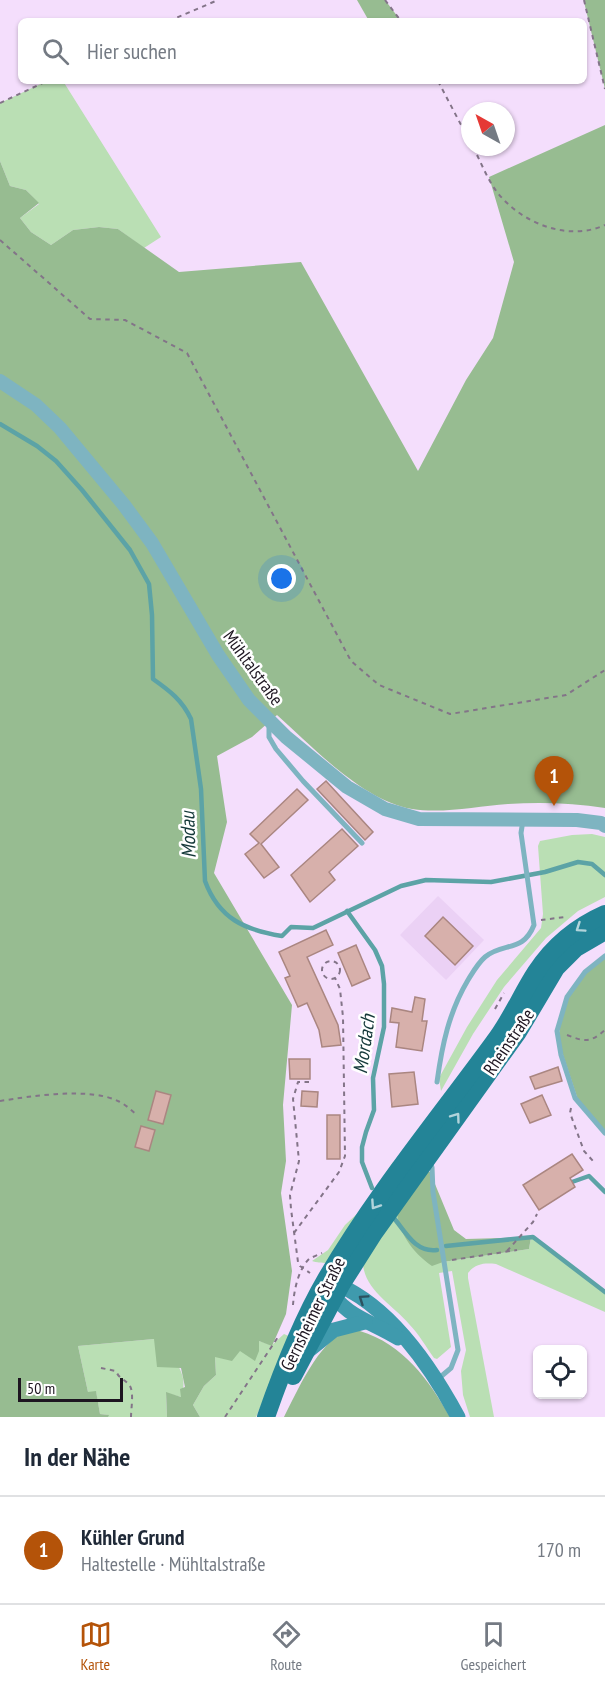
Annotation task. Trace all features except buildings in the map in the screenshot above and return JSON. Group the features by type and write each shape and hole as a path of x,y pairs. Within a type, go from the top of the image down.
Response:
{"main road":[{"name":"Rheinstraße","path":"420,1163 457,1091 498,1036 545,960 571,934 605,914"},
{"name":"Rheinstraße","path":"420,1163 518,1032 556,968 576,948 605,931"},
{"name":"Gernsheimer Straße","path":"266,1417 301,1330 374,1233 420,1163"},
{"name":"Gernsheimer Straße","path":"272,1417 304,1356 334,1288"},
{"path":"334,1288 345,1308 365,1322 388,1331 411,1346"},
{"path":"334,1288 372,1305 411,1346 437,1380 458,1417"},
{"path":"304,1356 333,1330 365,1322"}],"street":[{"name":"Mühltalstraße","path":"0,381 36,405 60,428 124,505 152,543 218,655 249,700 286,737 347,787 385,809 419,819 522,826 577,820 604,824"}],"lane":[{"path":"269,721 269,737 276,749 362,843"},
{"path":"437,1082 445,1030 464,987 485,956 524,942 531,933 534,922 522,826"},
{"path":"605,956 591,965 567,997 557,1031 561,1055 575,1102 605,1133"},
{"path":"420,1163 443,1262 458,1350 451,1368 437,1380"}],"path":[{"path":"176,18 218,0"},
{"path":"385,0 399,18"},
{"path":"584,0 605,89"},
{"path":"0,103 41,84"},
{"path":"440,84 461,125"},
{"path":"478,156 498,193 532,221 551,228 570,230 595,229 605,225"},
{"path":"0,240 90,319 125,320 187,353 351,661 379,685 450,714 566,695 605,670"},
{"path":"534,922 547,918 568,917"},
{"path":"330,961 339,965 339,975 335,978 325,977 322,967 325,963 330,961"},
{"path":"294,1233 339,1172 345,1156 343,1017 340,989 335,978"},
{"path":"557,1031 588,1041 605,1030"},
{"path":"309,1082 298,1082 294,1099 299,1161 290,1195 294,1233 298,1262 303,1268 334,1288"},
{"path":"0,1101 60,1094 94,1095 116,1099 137,1115"},
{"path":"575,1102 570,1108 570,1113 584,1151 594,1162"},
{"path":"507,1251 537,1214"},
{"path":"443,1262 517,1250"},
{"path":"293,1311 297,1281 303,1268"},
{"path":"225,1417 281,1333"},
{"path":"101,1368 116,1371 118,1376 129,1385 131,1390 130,1417"}],"shaded area":[{"path":"438,896 484,940 446,980 400,935"}],"green space":[{"path":"357,0 385,0 399,18 367,18"},
{"path":"584,0 605,0 605,89 585,6"},
{"path":"41,84 65,84 161,237 144,248 118,229 99,227 73,230 51,245 31,232 20,218 39,204 26,190 10,186 0,161 0,103"},
{"path":"605,125 605,808 533,803 436,811 412,809 394,804 357,784 277,715 252,737 217,756 227,822 214,873 292,1005 283,1105 286,1161 281,1193 292,1271 286,1314 272,1346 259,1341 259,1351 255,1361 240,1351 232,1361 215,1357 216,1375 204,1386 193,1405 200,1417 167,1417 166,1392 181,1397 180,1389 185,1387 181,1368 157,1367 154,1339 78,1346 88,1392 96,1391 100,1414 109,1415 108,1417 0,1417 0,161 10,186 26,190 39,203 20,218 31,232 51,245 73,230 99,227 118,229 179,272 301,262 418,471 466,380 493,338 514,262 489,177"},
{"path":"592,834 605,837 605,897 578,911 546,938 504,987 473,1034 441,1091 439,1078 467,1027 497,980 541,928 543,914 538,846 540,841"},
{"path":"605,956 605,1133 579,1103 558,1040 563,1006 580,977"},
{"path":"393,1162 443,1262 529,1249 531,1237 605,1293 605,1312 496,1264 481,1264 468,1273 494,1417 470,1417 463,1395 461,1371 466,1350 452,1271 439,1273 451,1347 437,1359 413,1328 373,1288 364,1272 363,1262 312,1261 328,1250 345,1225 361,1210"},
{"path":"427,1171 430,1172 454,1230 466,1239 531,1237 529,1249 443,1262 432,1266 407,1241 400,1226 396,1208"},
{"path":"360,1331 375,1337 402,1354 424,1377 450,1417 284,1417 309,1369 327,1345 346,1332"},
{"path":"284,1334 291,1337 256,1417 200,1417 193,1405 204,1386 216,1375 215,1357 239,1351 259,1341 272,1345"},
{"path":"154,1339 172,1358 183,1379 181,1397 166,1393 167,1417 108,1417 108,1415 100,1414 96,1392 88,1392 78,1346"}],"waterway":[{"name":"Modau","path":"0,424 37,446 56,461 130,550 149,584 153,679 175,696 191,719 201,789 205,881 218,905 235,921 256,930 282,936 291,927 313,928 401,886 426,880 491,882 545,872 578,862 592,864 605,875"},
{"name":"Mordach","path":"347,911 375,950 382,966 384,984 384,1027 373,1078 374,1110 362,1147 362,1162 372,1188"},
{"path":"572,1182 589,1176 605,1192"},
{"name":"Mordach","path":"394,1218 417,1245 437,1250"},
{"path":"446,1246 533,1237 605,1292"}],"place":[{"name":"Kühler Grund","path":"554,806"}]}
